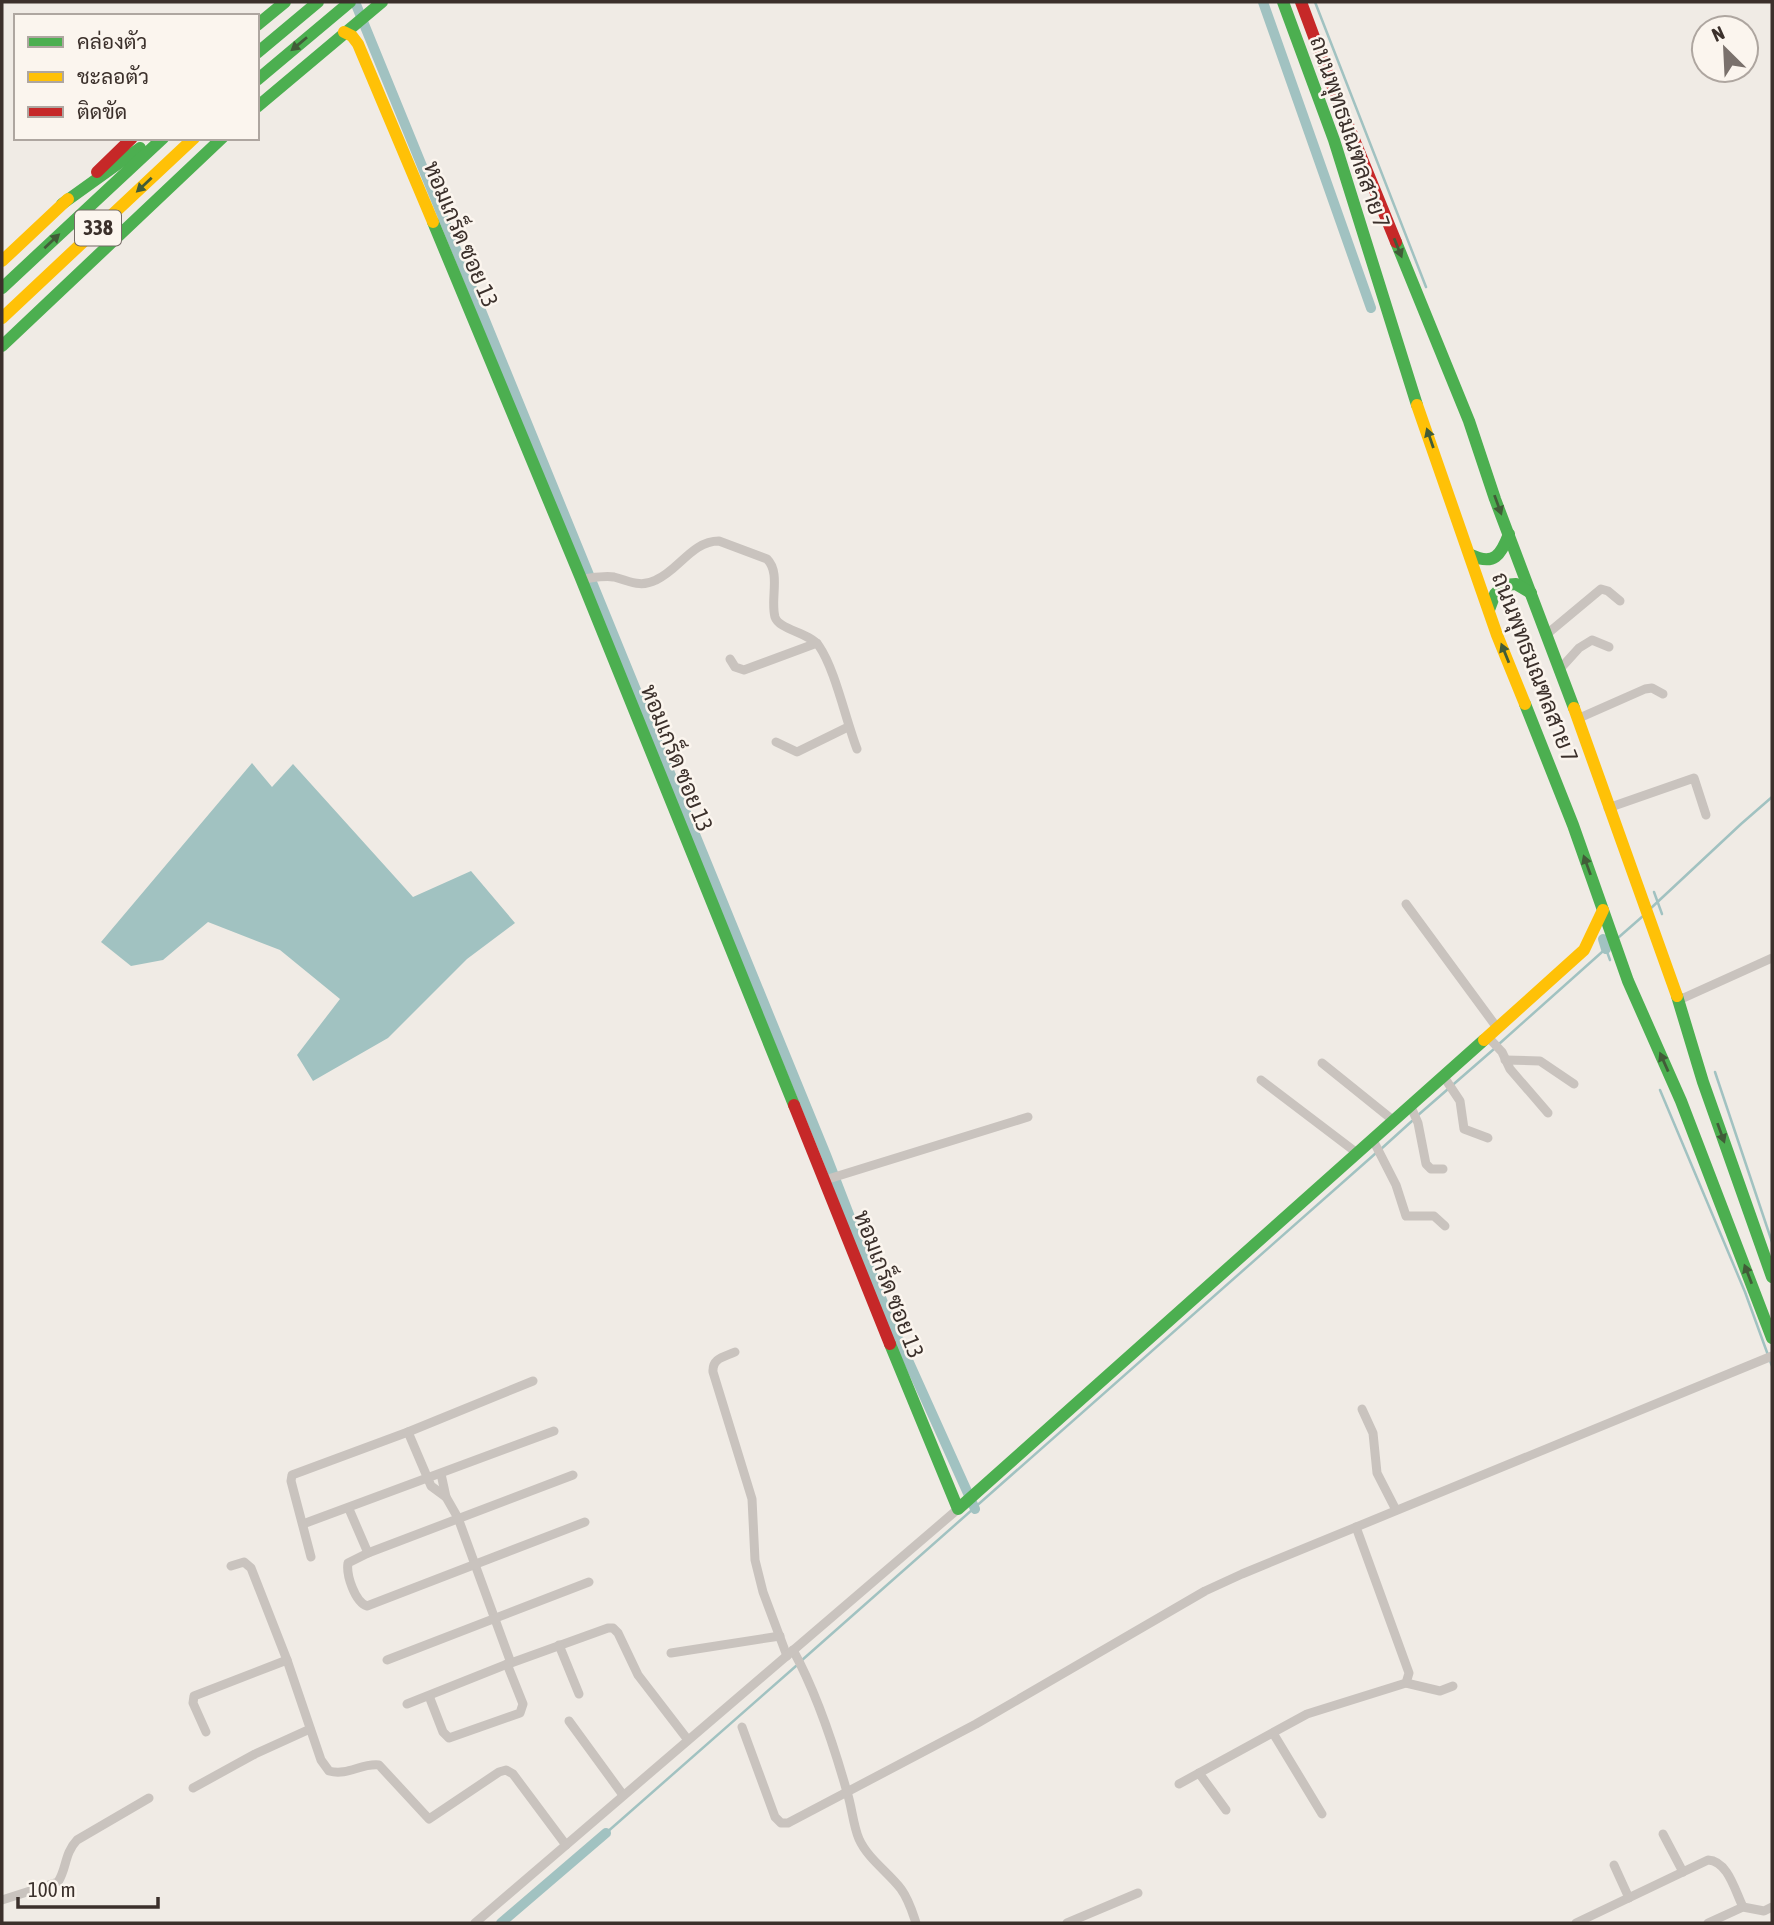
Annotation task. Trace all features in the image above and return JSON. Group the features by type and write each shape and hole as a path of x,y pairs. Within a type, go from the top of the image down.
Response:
{"main road":[{"path":"259,23 285,2"},
{"path":"259,51 318,2"},
{"path":"259,105 382,2"},
{"name":"ถนนพุทธมณฑลสาย 7","path":"1283,2 1334,140 1401,355 1489,610 1573,825 1618,954 1681,1101 1772,1338"},
{"name":"ถนนพุทธมณฑลสาย 7","path":"1301,2 1333,88 1469,421 1679,1000 1703,1082 1772,1277"},
{"path":"259,78 346,5"},
{"name":"หอมเกร็ด ซอย 13","path":"349,27 588,579 761,1026 832,1178 876,1313 967,1502"},
{"path":"2,261 130,140"},
{"path":"62,204 150,140"},
{"name":"338","path":"2,288 161,140"},
{"name":"338","path":"2,318 192,140"},
{"path":"2,346 220,140"},
{"path":"1471,555 1482,560 1495,558 1503,549 1508,534"},
{"path":"1489,610 1493,594 1501,585 1522,585 1531,593"},
{"path":"967,1502 1035,1438 1357,1153 1375,1142 1394,1121 1414,1115 1446,1079 1584,950 1603,910"}],"street":[{"path":"588,579 612,577 638,585 657,580 706,542 719,541 770,561 774,572 775,616 778,622 803,633 817,643 829,668 857,749"},
{"path":"1547,634 1601,589 1620,601"},
{"path":"1560,669 1586,642 1592,640 1609,647"},
{"path":"730,659 735,667 744,670 817,643"},
{"path":"1577,719 1645,689 1652,688 1663,694"},
{"path":"776,742 797,752 848,727"},
{"path":"1608,807 1694,778 1706,815"},
{"path":"1406,904 1493,1036 1510,1069 1548,1113"},
{"path":"1679,1000 1772,958"},
{"path":"1503,1056 1539,1061 1574,1084"},
{"path":"1322,1063 1394,1121"},
{"path":"1446,1079 1460,1101 1464,1129 1488,1138"},
{"path":"1261,1080 1357,1153"},
{"path":"1414,1115 1426,1164 1432,1169 1443,1169"},
{"path":"832,1178 1028,1117"},
{"path":"1375,1142 1406,1216 1434,1216 1445,1226"},
{"path":"735,1352 716,1360 712,1366 752,1499 755,1560 763,1592 780,1636 805,1673 848,1792 858,1837 865,1850 900,1887 909,1901 916,1923"},
{"path":"742,1727 771,1808 781,1823 788,1823 976,1724 1205,1591 1768,1358"},
{"path":"311,1557 291,1480 292,1475 533,1381"},
{"path":"1362,1409 1373,1433 1377,1473 1396,1510"},
{"path":"303,1524 554,1431"},
{"path":"408,1432 431,1486 446,1497"},
{"path":"429,1696 443,1732 449,1738 520,1713 523,1704 496,1618 458,1518 446,1497 441,1474"},
{"path":"573,1475 368,1553 348,1563 347,1569 358,1601 367,1606 585,1522"},
{"path":"475,1923 967,1502"},
{"path":"349,1509 368,1553"},
{"path":"1356,1527 1409,1673 1406,1683"},
{"path":"231,1566 244,1562 251,1567 287,1660 321,1760 329,1771 348,1772 369,1764 379,1765 429,1819 506,1770 513,1774 566,1845"},
{"path":"387,1660 589,1581"},
{"path":"407,1704 509,1663 613,1628 638,1675 688,1740"},
{"path":"671,1653 780,1636"},
{"path":"559,1645 579,1694"},
{"path":"206,1732 193,1703 194,1696 287,1660"},
{"path":"1179,1784 1307,1714 1406,1683 1440,1691 1453,1686"},
{"path":"569,1721 623,1795"},
{"path":"193,1788 255,1754 310,1730"},
{"path":"1273,1733 1322,1814"},
{"path":"1199,1773 1226,1810"},
{"path":"2,1900 58,1882 69,1849 77,1840 149,1798"},
{"path":"1663,1834 1683,1872"},
{"path":"1576,1923 1708,1860 1716,1860 1724,1867 1743,1907"},
{"path":"1614,1865 1629,1898"},
{"path":"1067,1923 1138,1893"},
{"path":"1708,1923 1743,1907 1763,1911 1772,1907"}],"water":[{"path":"252,763 272,787 293,764 413,897 471,871 515,923 467,959 388,1038 313,1081 297,1055 340,999 280,950 208,922 163,960 131,966 101,942"}],"waterway":[{"path":"355,2 826,1155 889,1318 975,1509"},
{"path":"1263,2 1371,308"},
{"path":"1315,2 1426,287"},
{"path":"1650,909 1772,797"},
{"path":"1654,892 1662,914"},
{"path":"1619,937 1643,916"},
{"path":"1603,939 1606,949"},
{"path":"1499,1044 1611,944"},
{"path":"1606,949 1610,960"},
{"path":"1417,1116 1494,1049"},
{"path":"1715,1072 1772,1242"},
{"path":"1660,1090 1745,1292 1772,1366"},
{"path":"1381,1149 1412,1121"},
{"path":"801,1661 1376,1153"},
{"path":"589,1848 796,1666"},
{"path":"501,1923 606,1833"}],"traffic: fast":[{"path":"259,23 285,2"},
{"path":"259,51 318,2"},
{"path":"259,78 350,2"},
{"path":"259,105 382,2"},
{"path":"1283,2 1334,140 1417,405"},
{"path":"2,288 161,140"},
{"path":"2,346 220,140"},
{"path":"62,204 140,148"},
{"path":"433,222 580,576 794,1105"},
{"path":"1396,242 1469,421 1495,499 1574,708"},
{"path":"1471,555 1486,559 1496,557 1509,534"},
{"path":"1489,610 1495,594 1504,585 1516,584 1531,593"},
{"path":"1525,704 1573,825 1628,981 1681,1101 1772,1338"},
{"path":"1677,996 1703,1082 1772,1277"},
{"path":"890,1344 958,1509 1484,1040"}],"traffic: slow":[{"path":"344,32 352,36 358,44 433,222"},
{"path":"2,318 192,140"},
{"path":"2,261 68,199"},
{"path":"1417,405 1497,635 1525,704"},
{"path":"1574,708 1677,996"},
{"path":"1484,1040 1584,950 1603,910"}],"traffic: jam":[{"path":"1301,2 1396,242"},
{"path":"97,172 130,140"},
{"path":"794,1105 890,1344"}]}
